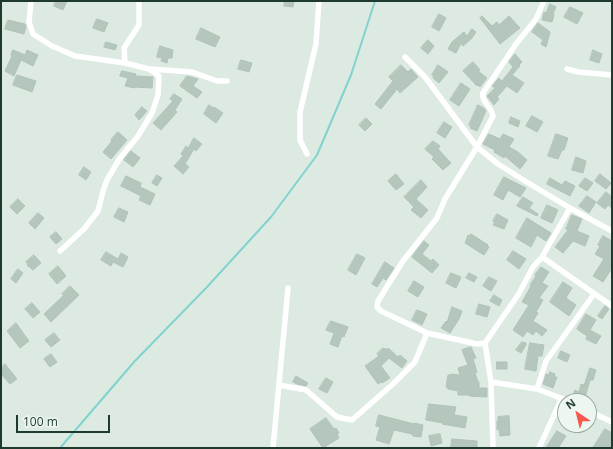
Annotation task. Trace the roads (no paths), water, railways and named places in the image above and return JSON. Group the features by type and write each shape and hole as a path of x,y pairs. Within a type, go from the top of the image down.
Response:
{"street":[{"path":"31,1 29,22 33,34 52,46 75,56 150,68 192,72 217,81 227,81"},
{"path":"124,63 124,48 139,25 139,1"},
{"path":"307,154 300,140 300,112 316,44 319,1"},
{"path":"485,343 477,344 427,333 380,311 377,307 378,302 403,261 437,218 446,199 477,147 493,116 493,112 482,96 483,93 516,44 536,19 544,1"},
{"path":"405,57 425,77 477,147 498,164 570,208 612,231"},
{"path":"60,251 84,229 98,211 107,180 120,158 138,136 152,113 158,95 159,76 150,68"},
{"path":"567,69 578,72 612,75"},
{"path":"493,448 491,382 485,343 518,295 533,267 542,257 570,208"},
{"path":"542,257 612,306"},
{"path":"273,448 288,288"},
{"path":"537,389 546,361 594,294"},
{"path":"279,385 306,390 337,417 352,420 393,384 415,362 427,333"},
{"path":"491,382 537,389 557,397"},
{"path":"539,448 557,415"},
{"path":"597,415 612,422"}],"waterway":[{"path":"60,448 134,362 207,287 271,217 317,155 351,75 375,1"}]}
